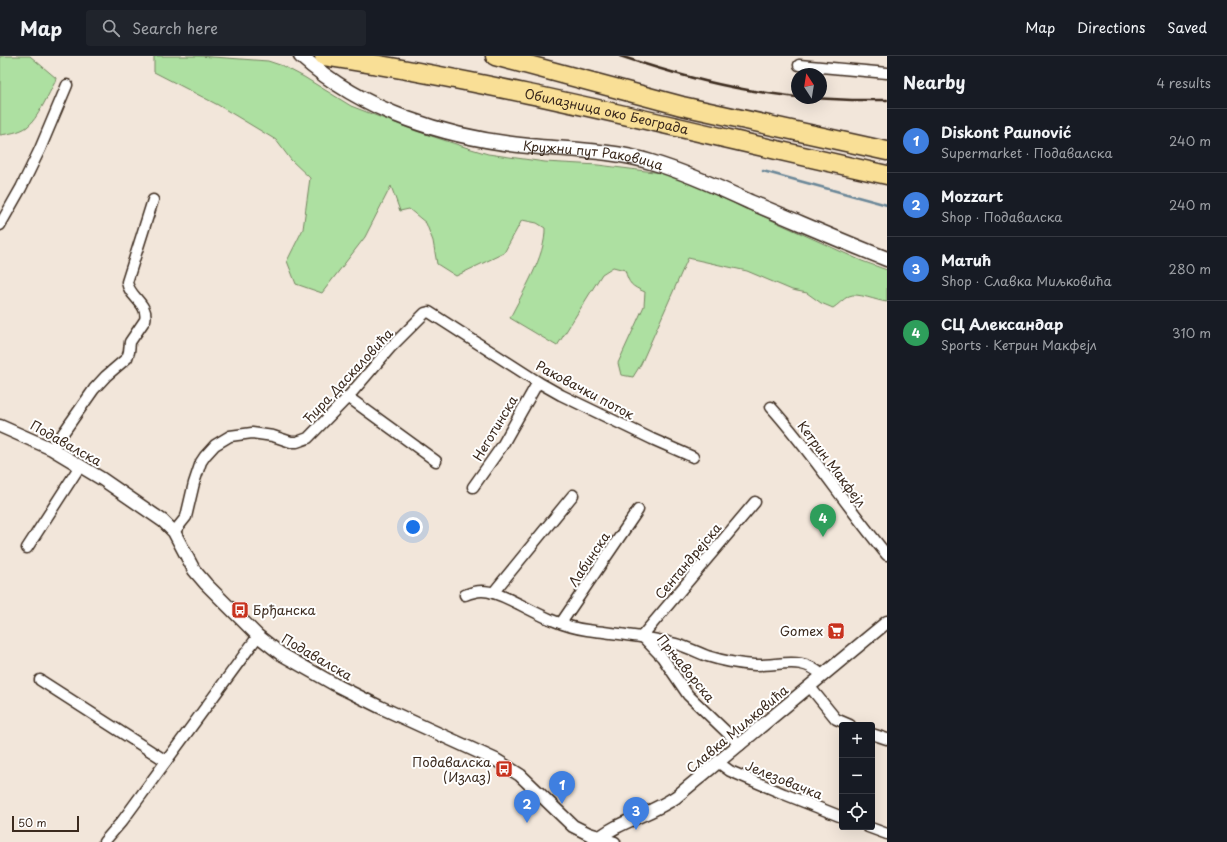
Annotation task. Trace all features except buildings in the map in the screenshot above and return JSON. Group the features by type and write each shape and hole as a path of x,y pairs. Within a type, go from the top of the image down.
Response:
{"highway":[{"name":"Обилазница око Београда","path":"324,56 481,84 622,114 779,152 887,175"},
{"name":"Обилазница око Београда","path":"495,56 682,106 887,151"}],"main road":[{"name":"Кружни пут Раковица","path":"301,56 339,85 380,107 435,128 466,136 517,145 604,153 650,161 737,195 887,259"}],"street":[{"path":"799,65 887,73"},
{"path":"0,225 21,188 40,149 67,85"},
{"path":"52,449 94,389 129,354 130,342 145,320 146,316 144,309 130,290 127,282 152,200"},
{"name":"Раковачки поток","path":"429,312 560,395 693,457"},
{"name":"Ћира Даскаловића","path":"174,532 186,517 194,483 201,462 219,442 230,436 252,433 267,434 291,442 303,441 308,438 348,397 390,348 425,313 429,312"},
{"name":"Неготинска","path":"473,487 502,446 538,382"},
{"path":"348,397 436,461"},
{"name":"Кетрин Макфејл","path":"771,407 807,449 846,504 887,555"},
{"name":"Подавалска","path":"0,426 52,449 151,512 167,524 174,532 197,574 258,636 281,654 334,684 380,707 511,768 528,782 573,826 597,840 615,842"},
{"path":"27,548 80,466"},
{"path":"492,593 574,496"},
{"name":"Сентандрејска","path":"642,636 755,502"},
{"name":"Лабинска","path":"561,623 638,510"},
{"name":"Прњаворска","path":"465,595 482,591 492,593 561,623 586,630 642,636 662,656 692,700 740,745"},
{"name":"Славка Миљковића","path":"597,840 625,822 674,799 887,622"},
{"path":"104,842 123,820 258,636"},
{"path":"642,636 677,644 707,656 733,663 769,665 800,662 817,670 823,676"},
{"path":"40,680 166,761"},
{"path":"810,686 836,719 843,722"},
{"path":"875,735 887,739"},
{"name":"Јелезовачка","path":"719,763 730,771 839,816"},
{"path":"875,830 887,834"}],"green space":[{"path":"0,56 30,56 56,78 31,124 21,130 0,135"},
{"path":"154,56 199,56 268,61 283,66 304,77 351,106 416,131 488,154 545,162 598,165 662,173 687,182 862,261 887,270 887,302 853,295 847,297 833,308 821,303 807,293 792,290 747,271 688,258 641,364 633,377 621,375 618,363 644,306 645,292 631,284 625,270 613,267 602,274 557,346 510,318 538,262 542,250 545,228 537,223 522,220 504,253 456,276 437,264 433,241 426,223 409,209 400,211 391,186 365,237 322,293 296,284 287,261 303,229 310,178 291,160 276,140 218,105 154,72"}],"waterway":[{"path":"763,171 887,205"}],"railway":[{"path":"620,56 716,84 791,96"},
{"path":"827,99 887,100"}],"place":[{"name":"СЦ Александар","path":"823,537"},
{"name":"Брђанска","path":"240,610"},
{"name":"Gomex","path":"836,631"},
{"name":"Подавалска (Излаз)","path":"504,769"},
{"name":"Diskont Paunović","path":"562,804"},
{"name":"Mozzart","path":"527,823"},
{"name":"Матић","path":"636,830"}]}
